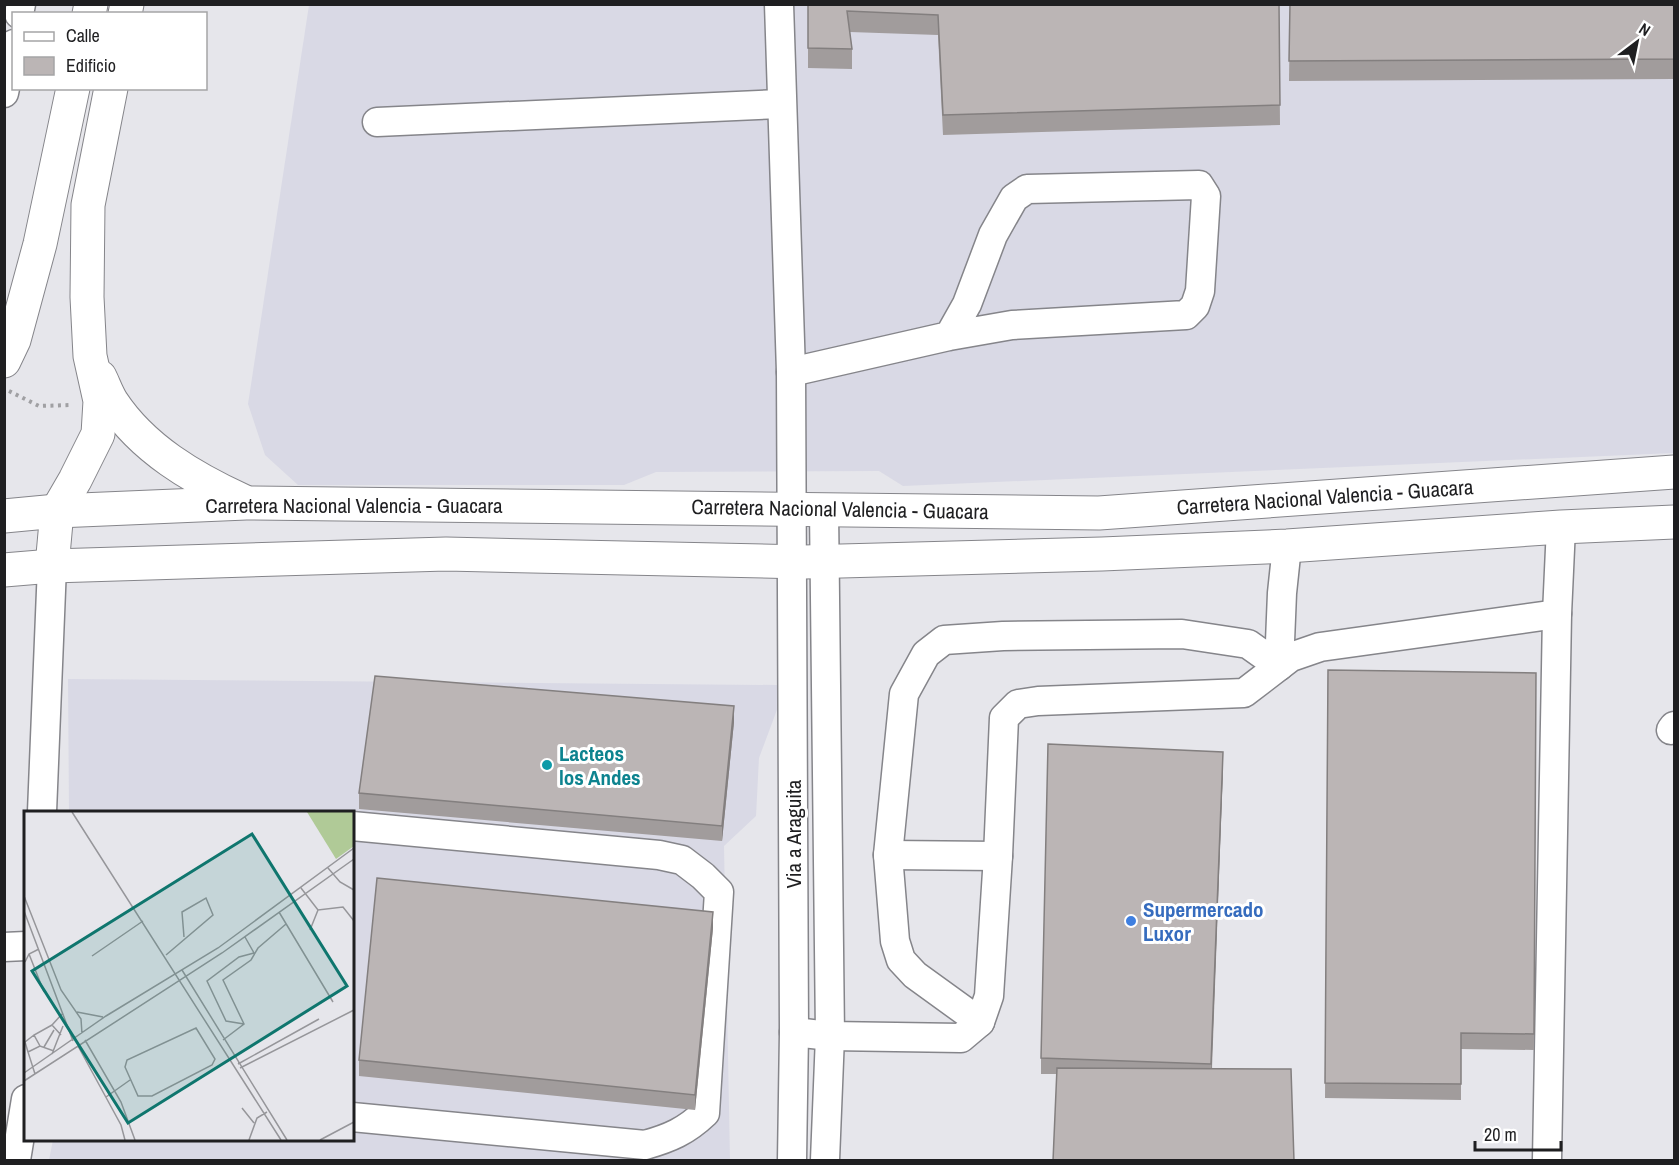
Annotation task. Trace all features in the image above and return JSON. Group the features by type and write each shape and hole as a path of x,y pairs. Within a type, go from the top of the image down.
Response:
{"main road":[{"path":"8,347 40,244 74,90"},
{"path":"52,566 57,511 98,434 100,401 90,357 87,297 88,206 111,90"},
{"path":"90,357 112,402 155,449 187,473 246,503"},
{"name":"Carretera Nacional Valencia - Guacara","path":"4,516 57,511 246,503 1100,513 1674,472"},
{"name":"Carretera Nacional Valencia - Guacara","path":"4,570 52,566 446,554 791,561 1102,554 1287,546 1561,527 1674,522"}],"street":[{"name":"Via a Araguita","path":"779,4 791,372 794,1032 792,1161"},
{"path":"4,93 12,57"},
{"path":"377,122 781,104"},
{"path":"791,372 949,336 1012,325 1186,315 1195,306 1200,291 1206,196 1199,185 1027,189 1014,198 993,235 967,304 949,336"},
{"name":"Via a Araguita","path":"824,510 830,1036 825,1161"},
{"path":"1547,1161 1557,614 1561,527"},
{"path":"1279,666 1282,593 1287,546"},
{"path":"42,811 52,566"},
{"path":"794,1032 830,1036 961,1038 980,1022 989,996 1004,718 1018,704 1038,701 1244,693 1292,657 1320,647 1557,614"},
{"path":"980,1022 915,975 901,960 895,941 888,855 904,694 926,654 944,640 1003,636 1182,634 1248,644 1279,666"},
{"path":"354,825 659,855 682,860 719,891 705,1113 690,1128 667,1139 645,1145 354,1117"},
{"path":"888,855 998,856"},
{"path":"4,947 24,946"},
{"path":"16,1161 24,1111"}],"path":[{"path":"4,388 39,406 100,401"}],"shaded area":[{"path":"309,5 1674,5 1674,453 903,486 879,471 656,472 624,485 298,485 265,455 248,404"},
{"path":"68,679 778,685 778,707 759,758 756,816 724,846 730,1160 49,1160 53,1141 354,1141 354,811 69,811"}],"building":[{"path":"808,4 1279,4 1280,105 943,115 938,15 847,11 852,49 808,48"},
{"path":"1290,4 1674,4 1674,59 1289,61"},
{"path":"1328,670 1536,673 1534,1034 1461,1033 1461,1084 1325,1083"},
{"name":"Lacteos los Andes","path":"375,676 734,706 722,826 359,793"},
{"name":"Supermercado Luxor","path":"1048,744 1223,752 1211,1064 1041,1058"},
{"path":"377,878 713,912 695,1095 359,1060"},
{"path":"1057,1068 1291,1069 1294,1161 1053,1161"}],"place":[{"name":"Lacteos los Andes","path":"547,765"},
{"name":"Supermercado Luxor","path":"1131,921"}]}
